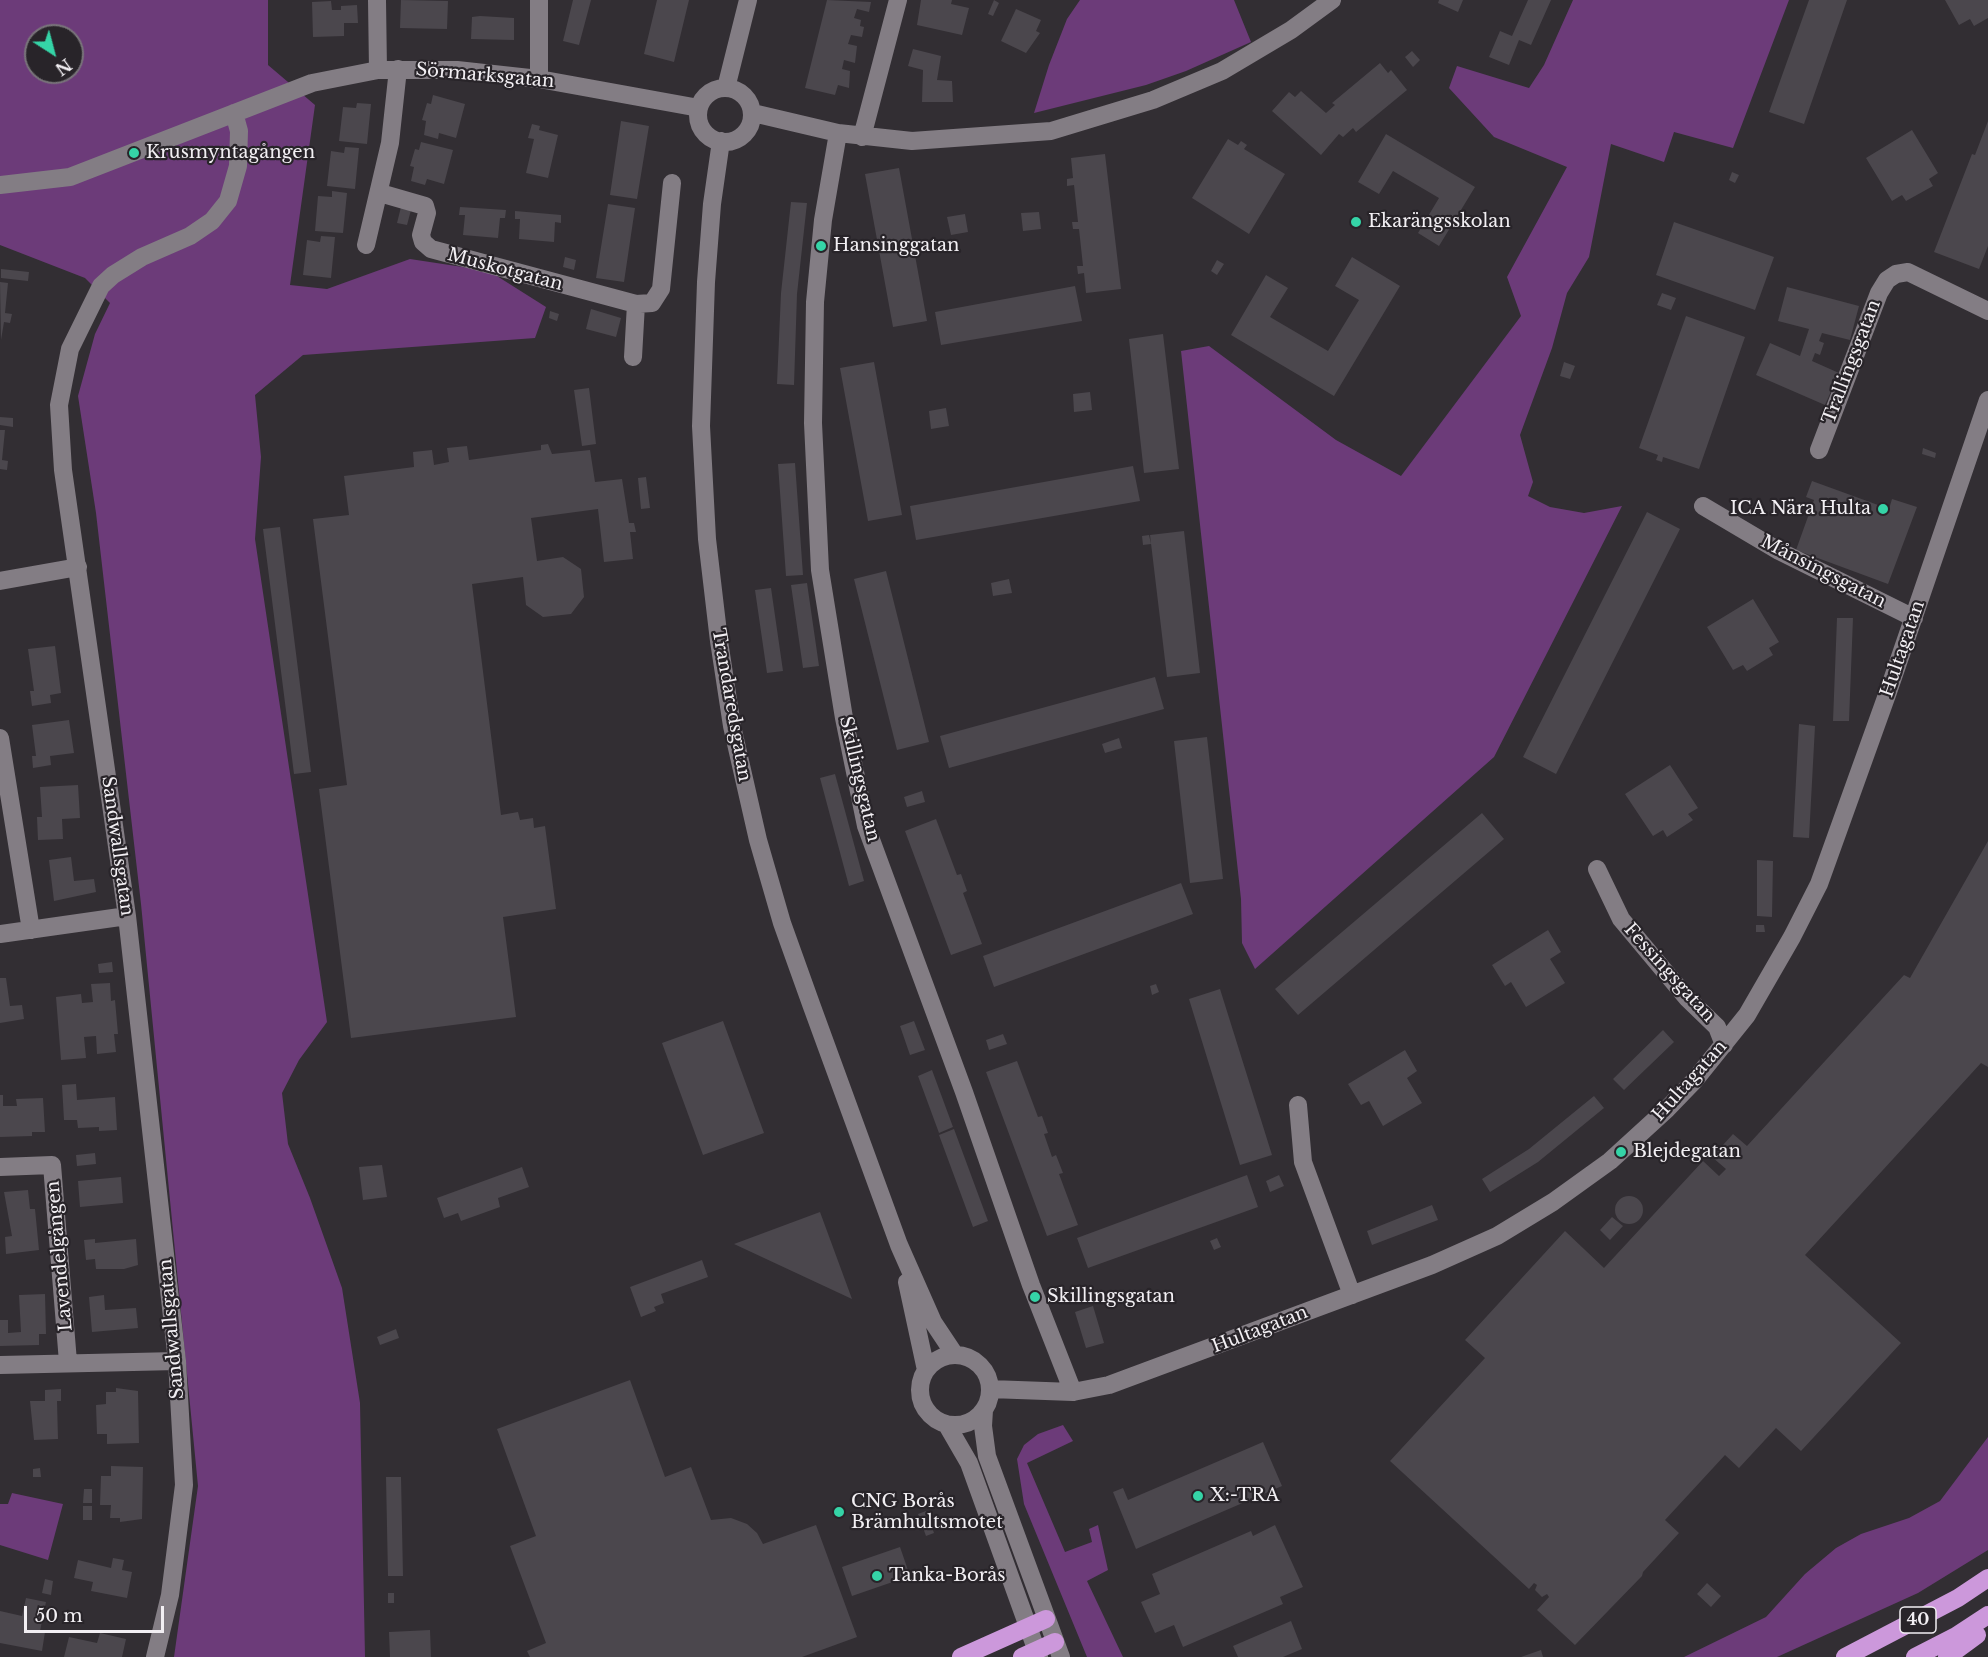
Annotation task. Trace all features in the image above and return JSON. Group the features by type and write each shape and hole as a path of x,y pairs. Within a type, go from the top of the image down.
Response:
{"highway":[{"name":"40","path":"1845,1657 1958,1598 1988,1578"},
{"name":"40","path":"1915,1657 1956,1636 1988,1615"},
{"path":"961,1657 1046,1619"},
{"path":"1947,1657 1988,1628"},
{"path":"1032,1655 1058,1650"}],"street":[{"path":"377,0 378,70"},
{"path":"539,0 539,79"},
{"path":"726,88 748,0"},
{"path":"862,137 898,0"},
{"path":"753,113 838,134 912,141 1051,131 1153,100 1222,71 1291,30 1332,0"},
{"path":"366,245 390,143 398,69"},
{"name":"Sörmarksgatan","path":"0,185 70,177 312,83 378,70 457,70 539,79 699,108"},
{"path":"726,88 744,95 753,113 752,121 743,135 737,139 721,141 714,139 703,129 698,115 699,108 709,93 726,88"},
{"name":"Sandwallsgatan","path":"155,1657 170,1595 184,1485 177,1361 127,916 63,470 59,405 70,349 101,286 113,275 142,257 190,236 212,221 228,201 238,166 239,131 234,113"},
{"name":"Skillingsgatan","path":"838,134 823,220 816,294 813,423 820,570 844,718 866,826 1031,1285 1073,1392"},
{"name":"Trandaredsgatan","path":"721,141 712,204 706,282 701,426 707,539 718,641 732,726 758,840 782,923 899,1245 933,1322 955,1355 965,1357 979,1365 988,1378 990,1389"},
{"path":"633,357 636,304 652,303 661,289 672,183"},
{"name":"Muskotgatan","path":"380,193 425,206 427,213 422,235 423,242 431,249 636,304"},
{"name":"Trallingsgatan","path":"1819,450 1878,293 1887,280 1896,274 1908,272 1988,311"},
{"name":"Hultagatan","path":"990,1389 1073,1392 1109,1385 1160,1368 1449,1258 1497,1236 1553,1202 1629,1145 1694,1081 1724,1045 1763,987 1819,884 1914,618 1988,400"},
{"name":"Månsingsgatan","path":"1703,506 1779,551 1914,618"},
{"path":"0,581 78,567"},
{"path":"0,738 31,930"},
{"name":"Fessingsgatan","path":"1597,869 1621,920 1686,998 1717,1027 1724,1045"},
{"path":"0,934 127,916"},
{"path":"1298,1105 1303,1162 1352,1295"},
{"name":"Lavendelgången","path":"0,1167 52,1165 68,1362"},
{"name":"Trandaredsgatan","path":"899,1245 926,1370 920,1385 921,1401 931,1416 947,1425 969,1463 1027,1628 1032,1655"},
{"path":"926,1370 939,1359 955,1355"},
{"path":"0,1365 177,1361"},
{"path":"990,1389 982,1426 987,1456 1058,1650"},
{"path":"947,1425 970,1422 984,1410"}],"shaded area":[{"path":"0,0 268,0 268,65 315,105 290,285 327,289 410,259 489,271 546,307 535,338 303,355 255,395 261,457 255,539 327,1022 299,1060 282,1093 288,1144 342,1288 360,1403 365,1657 174,1657 198,1486 141,904 96,513 78,396 95,334 110,303 85,278 0,245"},
{"path":"1080,0 1234,0 1251,42 1186,71 1146,85 1034,113 1067,19"},
{"path":"1573,0 1789,0 1733,148 1674,132 1664,162 1611,144 1589,257 1567,293 1552,348 1520,435 1533,482 1528,496 1550,507 1584,513 1622,506 1494,757 1255,969 1242,943 1241,899 1181,351 1209,346 1336,440 1401,476 1521,316 1507,277 1567,167 1494,137 1449,88 1457,66 1529,88 1544,65"},
{"path":"1063,1425 1073,1441 1027,1463 1065,1552 1092,1542 1089,1529 1098,1525 1108,1570 1087,1581 1123,1657 1087,1657 1024,1504 1017,1459 1024,1445 1038,1434"},
{"path":"1988,1437 1988,1550 1918,1593 1777,1657 1684,1657 1766,1617 1805,1574 1836,1548 1861,1534 1909,1518 1940,1501"},
{"path":"12,1493 63,1504 48,1560 0,1545 0,1504 8,1504"}],"building":[{"path":"401,0 448,1 447,29 400,28"},
{"path":"573,0 591,0 579,45 563,41"},
{"path":"657,0 689,0 674,62 644,54"},
{"path":"827,0 871,2 869,12 857,9 854,18 861,20 860,26 864,27 862,37 851,35 848,44 857,46 855,63 844,60 842,69 850,71 849,88 838,85 835,95 805,88"},
{"path":"921,0 952,0 951,4 969,8 962,35 917,25"},
{"path":"994,0 999,3 993,16 988,14"},
{"path":"1439,0 1463,0 1458,12 1438,3"},
{"path":"1528,0 1551,0 1531,45 1519,40 1509,65 1489,57 1500,31 1512,36"},
{"path":"1809,0 1847,0 1804,124 1769,112"},
{"path":"1945,0 1988,0 1988,18 1974,26 1970,19 1959,25"},
{"path":"331,1 332,10 341,10 341,6 357,5 358,23 344,23 344,36 313,37 312,2"},
{"path":"1016,9 1041,20 1036,31 1040,33 1026,53 1001,41"},
{"path":"472,17 514,18 514,40 471,39"},
{"path":"913,49 941,56 937,80 952,81 953,102 922,102 923,70 908,66"},
{"path":"1412,51 1420,60 1413,67 1405,57"},
{"path":"1380,63 1388,73 1391,70 1407,90 1356,132 1353,128 1343,137 1339,134 1321,155 1272,111 1289,92 1295,97 1301,91 1326,113 1335,105 1332,103"},
{"path":"433,95 465,104 456,138 439,133 438,139 424,135 426,121 422,120 427,103 431,104"},
{"path":"357,103 371,104 367,144 339,141 343,107 356,108"},
{"path":"621,121 649,126 637,199 610,195"},
{"path":"1988,121 1988,246 1979,269 1934,252 1972,154 1975,155"},
{"path":"532,124 540,126 539,130 558,135 548,178 526,173 534,139 528,138"},
{"path":"1912,130 1938,173 1929,179 1933,186 1906,201 1902,195 1892,201 1866,158"},
{"path":"1386,134 1475,187 1439,246 1418,233 1439,198 1393,171 1379,194 1358,182"},
{"path":"1228,139 1238,145 1241,141 1247,145 1244,149 1285,174 1249,234 1192,198"},
{"path":"421,142 453,150 444,184 427,179 425,185 411,181 414,167 410,166 415,149 419,150"},
{"path":"345,147 359,148 355,189 327,186 331,151 344,153"},
{"path":"1105,154 1121,289 1086,293 1084,273 1078,274 1077,266 1083,266 1079,229 1073,229 1072,222 1078,222 1074,185 1067,186 1067,179 1073,178 1071,158"},
{"path":"899,168 927,321 893,327 865,174"},
{"path":"1732,172 1739,175 1735,183 1729,180"},
{"path":"332,191 347,193 343,233 315,231 318,196 332,197"},
{"path":"791,202 807,203 797,294 794,385 777,384 781,293"},
{"path":"608,204 635,208 624,282 596,278"},
{"path":"401,207 411,210 407,225 397,223"},
{"path":"460,207 506,210 505,218 500,218 498,238 463,235 465,215 459,215"},
{"path":"515,211 561,215 561,223 555,222 554,242 519,239 520,219 515,219"},
{"path":"1039,212 1041,229 1023,231 1021,213"},
{"path":"965,214 968,232 951,235 947,217"},
{"path":"1674,222 1774,257 1755,310 1656,275"},
{"path":"321,236 335,237 331,278 303,275 307,240 320,242"},
{"path":"565,257 576,260 574,270 563,267"},
{"path":"1352,257 1400,286 1334,396 1231,335 1266,275 1288,288 1270,317 1328,351 1359,300 1335,286"},
{"path":"1217,260 1224,264 1217,275 1211,271"},
{"path":"1,269 29,272 28,281 1,278"},
{"path":"0,282 8,283 5,313 12,314 10,323 4,322 1,340"},
{"path":"1075,286 1082,321 941,345 935,312"},
{"path":"1787,287 1859,306 1850,340 1822,333 1819,341 1824,343 1820,355 1815,353 1812,361 1839,373 1825,405 1756,375 1770,343 1800,356 1809,329 1778,321"},
{"path":"1662,293 1676,298 1671,310 1657,305"},
{"path":"591,309 621,318 616,337 586,329"},
{"path":"550,311 559,314 557,321 549,318"},
{"path":"1686,316 1745,337 1699,469 1663,457 1662,462 1656,460 1658,455 1639,448"},
{"path":"1163,334 1179,469 1144,473 1129,339"},
{"path":"874,362 902,515 868,521 840,368"},
{"path":"1564,362 1575,366 1570,379 1560,376"},
{"path":"589,388 596,444 582,446 574,390"},
{"path":"1090,392 1092,410 1074,412 1073,394"},
{"path":"946,408 949,426 931,429 929,411"},
{"path":"0,417 13,418 13,427 0,425"},
{"path":"0,430 5,430 2,460 8,461 7,470 0,469"},
{"path":"548,444 552,454 590,450 595,482 622,479 629,523 634,523 636,532 630,532 633,559 604,562 598,509 531,518 537,561 563,557 581,569 584,597 571,614 543,617 526,605 523,577 472,584 501,815 518,812 520,820 533,818 534,828 545,826 556,909 503,917 516,1017 351,1038 319,789 347,785 313,519 349,515 344,476 414,467 413,452 432,450 434,465 449,462 447,448 467,446 469,460 541,450 541,445"},
{"path":"1923,448 1936,453 1935,458 1922,454"},
{"path":"795,463 803,575 786,576 778,464"},
{"path":"1133,466 1140,501 916,540 910,506"},
{"path":"646,477 650,508 641,509 638,478"},
{"path":"1812,481 1889,509 1892,499 1917,507 1888,584 1796,550 1814,500 1806,497"},
{"path":"1647,512 1680,529 1556,774 1523,757"},
{"path":"280,527 311,772 294,774 263,529"},
{"path":"1184,531 1200,673 1167,677 1150,535"},
{"path":"1149,535 1151,544 1143,545 1142,536"},
{"path":"886,571 929,742 897,750 854,579"},
{"path":"1009,579 1012,593 993,596 991,583"},
{"path":"807,583 819,666 803,668 791,585"},
{"path":"771,588 783,671 767,673 755,590"},
{"path":"1753,599 1779,642 1769,648 1773,655 1747,671 1743,665 1733,670 1707,627"},
{"path":"1837,618 1853,618 1849,721 1833,721"},
{"path":"55,646 61,693 50,695 51,703 32,706 30,691 34,691 28,649"},
{"path":"1155,677 1164,709 949,768 940,736"},
{"path":"69,720 74,753 50,756 51,765 33,768 32,756 36,756 32,725"},
{"path":"1799,724 1815,726 1809,838 1793,837"},
{"path":"1207,737 1223,879 1190,883 1174,741"},
{"path":"1119,738 1122,748 1105,753 1102,744"},
{"path":"1670,765 1698,808 1688,814 1693,820 1667,837 1663,830 1653,836 1625,794"},
{"path":"835,774 864,881 849,886 820,778"},
{"path":"78,785 80,818 62,819 63,839 38,840 37,817 42,817 40,787"},
{"path":"922,791 925,802 907,807 904,797"},
{"path":"1482,813 1504,839 1298,1015 1275,989"},
{"path":"936,819 957,875 961,874 967,891 963,893 982,944 951,955 905,831"},
{"path":"1988,841 1988,1067 1981,1063 1805,1255 1901,1343 1801,1451 1776,1428 1739,1468 1725,1455 1665,1520 1679,1533 1643,1572 1642,1576 1575,1645 1537,1610 1549,1597 1547,1594 1542,1597 1535,1590 1537,1585 1534,1583 1529,1589 1390,1461 1485,1358 1465,1340 1565,1231 1604,1268 1703,1161 1719,1176 1726,1169 1712,1157 1733,1134 1747,1146 1904,975 1910,978"},
{"path":"71,857 74,881 94,879 96,892 54,901 49,860"},
{"path":"1757,860 1773,861 1772,917 1757,916"},
{"path":"1181,883 1193,914 994,987 983,956"},
{"path":"1756,925 1764,925 1765,932 1756,932"},
{"path":"1548,930 1561,952 1550,959 1565,983 1526,1007 1511,982 1505,986 1492,965"},
{"path":"112,962 113,972 99,973 98,964"},
{"path":"0,978 6,978 10,1006 22,1005 24,1019 0,1023"},
{"path":"110,983 111,1001 115,1000 118,1034 114,1034 116,1052 97,1054 96,1036 84,1037 86,1058 61,1060 56,997 81,994 82,1003 93,1002 91,984"},
{"path":"1156,984 1159,992 1152,995 1150,986"},
{"path":"1220,989 1272,1155 1240,1165 1189,999"},
{"path":"723,1021 764,1133 703,1155 662,1043"},
{"path":"914,1021 925,1050 910,1055 900,1026"},
{"path":"1663,1030 1674,1042 1624,1090 1613,1079"},
{"path":"1003,1034 1007,1044 989,1050 986,1040"},
{"path":"1405,1050 1417,1071 1407,1078 1422,1103 1383,1126 1369,1101 1361,1105 1348,1084"},
{"path":"1017,1061 1038,1117 1042,1116 1048,1133 1044,1134 1052,1157 1056,1155 1063,1173 1059,1174 1078,1225 1047,1236 986,1072"},
{"path":"932,1070 953,1127 939,1133 918,1076"},
{"path":"76,1084 77,1100 115,1097 117,1130 99,1131 99,1127 78,1128 77,1120 64,1120 62,1085"},
{"path":"0,1095 3,1095 3,1106 17,1106 16,1099 43,1098 45,1132 32,1132 32,1136 0,1137"},
{"path":"1594,1096 1604,1108 1538,1162 1490,1192 1482,1179 1529,1149"},
{"path":"954,1129 988,1221 973,1227 939,1135"},
{"path":"95,1153 96,1164 77,1166 76,1155"},
{"path":"382,1165 387,1197 363,1200 359,1167"},
{"path":"522,1167 529,1187 498,1198 500,1207 461,1221 458,1213 444,1218 437,1198"},
{"path":"1247,1175 1258,1207 1088,1268 1077,1238"},
{"path":"1279,1175 1284,1186 1270,1192 1266,1181"},
{"path":"121,1177 123,1203 80,1207 78,1181"},
{"path":"28,1190 30,1209 35,1209 39,1250 6,1254 5,1237 12,1236 4,1192"},
{"path":"1629,1196 1639,1200 1643,1210 1639,1220 1629,1224 1619,1220 1615,1210 1619,1200"},
{"path":"1432,1205 1438,1220 1372,1245 1367,1231"},
{"path":"820,1212 852,1299 734,1244"},
{"path":"1612,1217 1623,1226 1610,1240 1600,1230"},
{"path":"1217,1238 1221,1247 1214,1250 1210,1241"},
{"path":"95,1239 95,1243 136,1239 138,1265 124,1269 96,1269 95,1259 86,1260 84,1240"},
{"path":"702,1260 708,1277 661,1294 664,1303 654,1307 656,1311 641,1317 630,1287"},
{"path":"45,1294 46,1334 39,1334 39,1345 0,1346 0,1320 8,1320 8,1333 21,1332 19,1295"},
{"path":"104,1295 105,1310 136,1308 138,1328 92,1332 89,1297"},
{"path":"1093,1306 1104,1343 1086,1348 1075,1312"},
{"path":"396,1329 399,1338 380,1345 377,1337"},
{"path":"630,1380 665,1477 691,1467 711,1520 731,1518 747,1524 757,1533 763,1544 816,1525 857,1637 802,1657 530,1657 527,1651 546,1643 510,1546 536,1536 497,1429"},
{"path":"116,1388 138,1391 139,1443 107,1444 107,1434 97,1434 96,1405 106,1404 106,1392 116,1392"},
{"path":"61,1389 61,1401 57,1401 58,1439 34,1440 30,1401 45,1401 45,1390"},
{"name":"X:-TRA","path":"1263,1442 1282,1486 1136,1549 1113,1492 1123,1488 1128,1500"},
{"path":"111,1466 143,1467 142,1519 120,1522 120,1518 110,1518 111,1505 100,1505 101,1476 111,1476"},
{"path":"40,1468 41,1477 33,1477 33,1469"},
{"path":"386,1477 401,1477 403,1576 388,1576"},
{"path":"84,1489 92,1489 92,1503 83,1503"},
{"path":"83,1506 92,1506 92,1520 83,1520"},
{"path":"926,1511 934,1533 926,1536 918,1514"},
{"path":"1275,1525 1303,1587 1280,1597 1283,1604 1183,1647 1174,1625 1155,1633 1141,1602 1160,1594 1152,1574 1251,1531 1253,1536"},
{"path":"900,1547 910,1576 852,1596 842,1567"},
{"path":"113,1558 124,1560 122,1570 132,1572 127,1598 91,1591 93,1582 74,1578 78,1560 111,1568"},
{"path":"45,1579 53,1581 51,1595 42,1593"},
{"path":"1707,1583 1721,1596 1711,1607 1697,1594"},
{"path":"388,1593 394,1593 394,1603 388,1603"},
{"path":"26,1598 46,1602 40,1631 45,1632 42,1651 0,1643 0,1611 22,1616"},
{"path":"1291,1621 1302,1649 1283,1657 1238,1657 1233,1646"},
{"path":"430,1630 431,1657 390,1657 389,1632"},
{"path":"100,1633 126,1639 122,1657 64,1657 69,1637 97,1643"},
{"path":"1541,1650 1543,1657 1521,1657"}],"place":[{"name":"Krusmyntagången","path":"134,153"},
{"name":"Ekarängsskolan","path":"1356,222"},
{"name":"Hansinggatan","path":"821,246"},
{"name":"ICA Nära Hulta","path":"1883,509"},
{"name":"Blejdegatan","path":"1621,1152"},
{"name":"Skillingsgatan","path":"1035,1297"},
{"name":"X:-TRA","path":"1198,1496"},
{"name":"CNG Borås Brämhultsmotet","path":"839,1512"},
{"name":"Tanka-Borås","path":"877,1576"}]}
